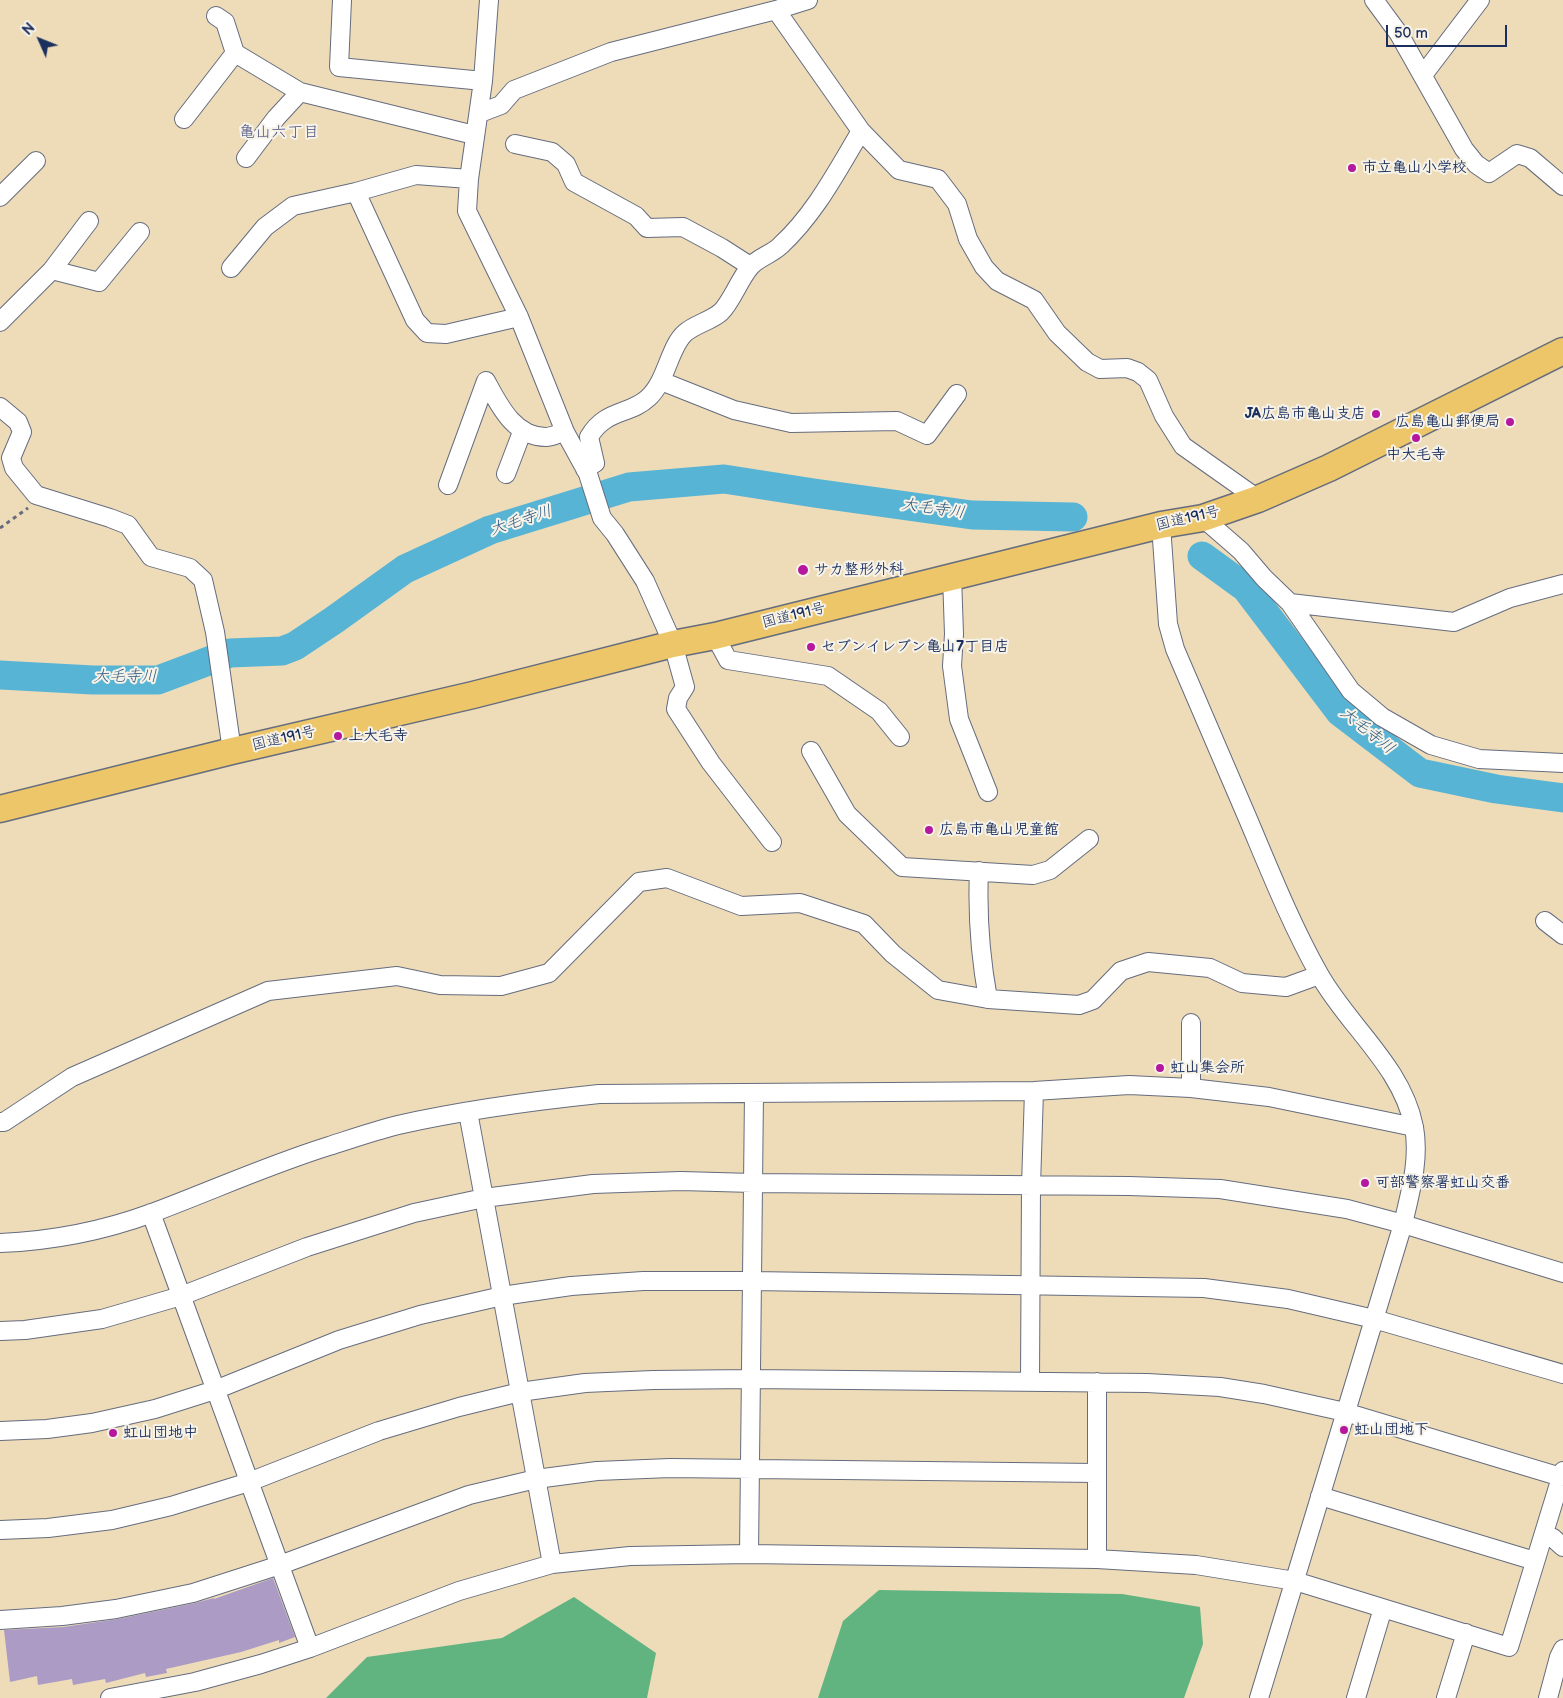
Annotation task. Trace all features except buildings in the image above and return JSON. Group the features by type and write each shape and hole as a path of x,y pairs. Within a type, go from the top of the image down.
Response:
{"highway":[{"name":"国道191号","path":"0,809 232,751 473,695 672,644 715,636 1162,525 1203,518 1258,499 1329,468 1563,351"}],"street":[{"path":"342,0 339,66 483,81"},
{"path":"489,0 480,113 474,136 467,211 519,317 565,432 586,472 602,518 615,534 645,581 672,644 685,687 678,698 676,710 711,763 772,842"},
{"path":"480,113 501,105 514,90 611,52 776,10 808,0"},
{"path":"1374,0 1400,34 1464,149 1476,164 1489,173 1517,154 1530,158 1563,186"},
{"path":"1423,75 1480,0"},
{"path":"776,10 861,131 899,170 938,179 957,204 968,240 984,267 997,281 1034,300 1057,333 1087,362 1100,369 1127,368 1138,372 1148,380 1164,416 1183,446 1258,499"},
{"path":"216,16 225,22 235,53 300,92 474,136"},
{"path":"184,119 235,53"},
{"path":"246,158 276,118 300,92"},
{"path":"586,472 595,463 589,437 593,429 612,414 648,399 661,381 679,340 685,332 721,312 750,266 780,246 812,210 861,131"},
{"path":"515,144 552,152 566,164 574,182 636,216 647,228 683,227 750,266"},
{"path":"0,197 36,161"},
{"path":"231,268 265,227 293,206 356,192 416,175 469,179"},
{"path":"356,192 415,320 427,333 446,334 519,317"},
{"path":"0,322 52,270 89,221"},
{"path":"52,270 99,282 140,232"},
{"path":"448,485 486,381 503,412 522,432 546,437 565,432"},
{"path":"661,381 734,410 791,423 896,421 927,435 957,394"},
{"path":"0,407 18,422 22,432 11,458 14,468 36,494 128,525 151,557 190,568 203,580 215,632 232,751"},
{"path":"506,474 522,432"},
{"path":"1203,518 1241,550 1264,578 1290,603 1351,691 1382,717 1431,745 1479,759 1563,763"},
{"path":"1162,525 1168,624 1175,649 1292,924 1319,975 1337,1002 1384,1063 1401,1090 1414,1127 1416,1161 1403,1224 1259,1698"},
{"path":"952,576 954,634 952,666 959,719 988,792"},
{"path":"1290,603 1454,622 1510,598 1563,584"},
{"path":"715,636 728,660 828,676 879,711 900,737"},
{"path":"811,751 847,814 902,867 1033,874 1050,870 1089,839"},
{"path":"979,871 978,922 981,960 988,999"},
{"path":"0,1122 4,1122 72,1077 268,991 397,976 440,985 501,986 548,973 639,882 668,878 741,906 800,903 864,924 893,954 938,990 988,999 1079,1005 1094,1000 1121,971 1148,962 1210,968 1242,983 1286,987 1319,975"},
{"path":"1545,921 1563,935"},
{"path":"1191,1023 1191,1088"},
{"path":"0,1243 66,1236 118,1224 151,1214 250,1174 328,1146 397,1126 536,1100 599,1094 1034,1091 1129,1085 1191,1088 1269,1097 1414,1127"},
{"path":"1030,1382 1031,1186 1034,1091"},
{"path":"749,1554 754,1093"},
{"path":"468,1112 552,1564"},
{"path":"0,1331 25,1330 102,1319 181,1296 307,1247 414,1213 484,1198 593,1184 681,1181 1129,1186 1220,1190 1346,1210 1403,1224 1563,1273"},
{"path":"151,1214 310,1648"},
{"path":"0,1431 92,1423 155,1409 215,1390 339,1340 420,1315 502,1296 571,1286 643,1281 1204,1288 1288,1298 1374,1319 1563,1374"},
{"path":"0,1530 48,1528 112,1520 171,1506 249,1482 379,1431 459,1407 520,1392 585,1384 653,1380 1097,1382 1220,1388 1264,1394 1345,1412 1562,1474 1556,1539 1535,1561 1509,1646 1295,1581 1196,1565 1097,1559 749,1554 630,1556 552,1564 459,1591 310,1648 261,1664 195,1682 110,1698"},
{"path":"1097,1382 1097,1559"},
{"path":"0,1620 62,1616 116,1609 193,1593 280,1565 470,1495 536,1479 597,1471 670,1468 1096,1473"},
{"path":"1320,1496 1535,1561"},
{"path":"1356,1698 1383,1608"},
{"path":"1446,1698 1466,1634"},
{"path":"1548,1698 1559,1656 1563,1650"}],"path":[{"path":"0,528 32,506 36,494"}],"green space":[{"path":"879,1590 1122,1594 1200,1607 1203,1644 1184,1698 818,1698 843,1621"},
{"path":"574,1597 656,1653 647,1698 326,1698 367,1657 502,1638"}],"waterway":[{"name":"大毛寺川","path":"0,675 93,680 158,680 230,653 282,651 295,646 405,569 490,530 629,487 724,479 972,515 1073,517"},
{"name":"大毛寺川","path":"1202,556 1246,588 1340,712 1420,773 1496,789 1563,798"}],"place":[{"name":"市立亀山小学校","path":"1352,168"},
{"name":"JA広島市亀山支店","path":"1376,414"},
{"name":"広島亀山郵便局","path":"1510,422"},
{"name":"中大毛寺","path":"1416,438"},
{"name":"サカ整形外科","path":"803,570"},
{"name":"セブンイレブン亀山7丁目店","path":"811,647"},
{"name":"上大毛寺","path":"338,736"},
{"name":"広島市亀山児童館","path":"929,830"},
{"name":"虹山集会所","path":"1160,1068"},
{"name":"可部警察署虹山交番","path":"1365,1183"},
{"name":"虹山団地下","path":"1344,1430"},
{"name":"虹山団地中","path":"113,1433"}],"district":[{"name":"亀山六丁目","path":"279,133"}]}
